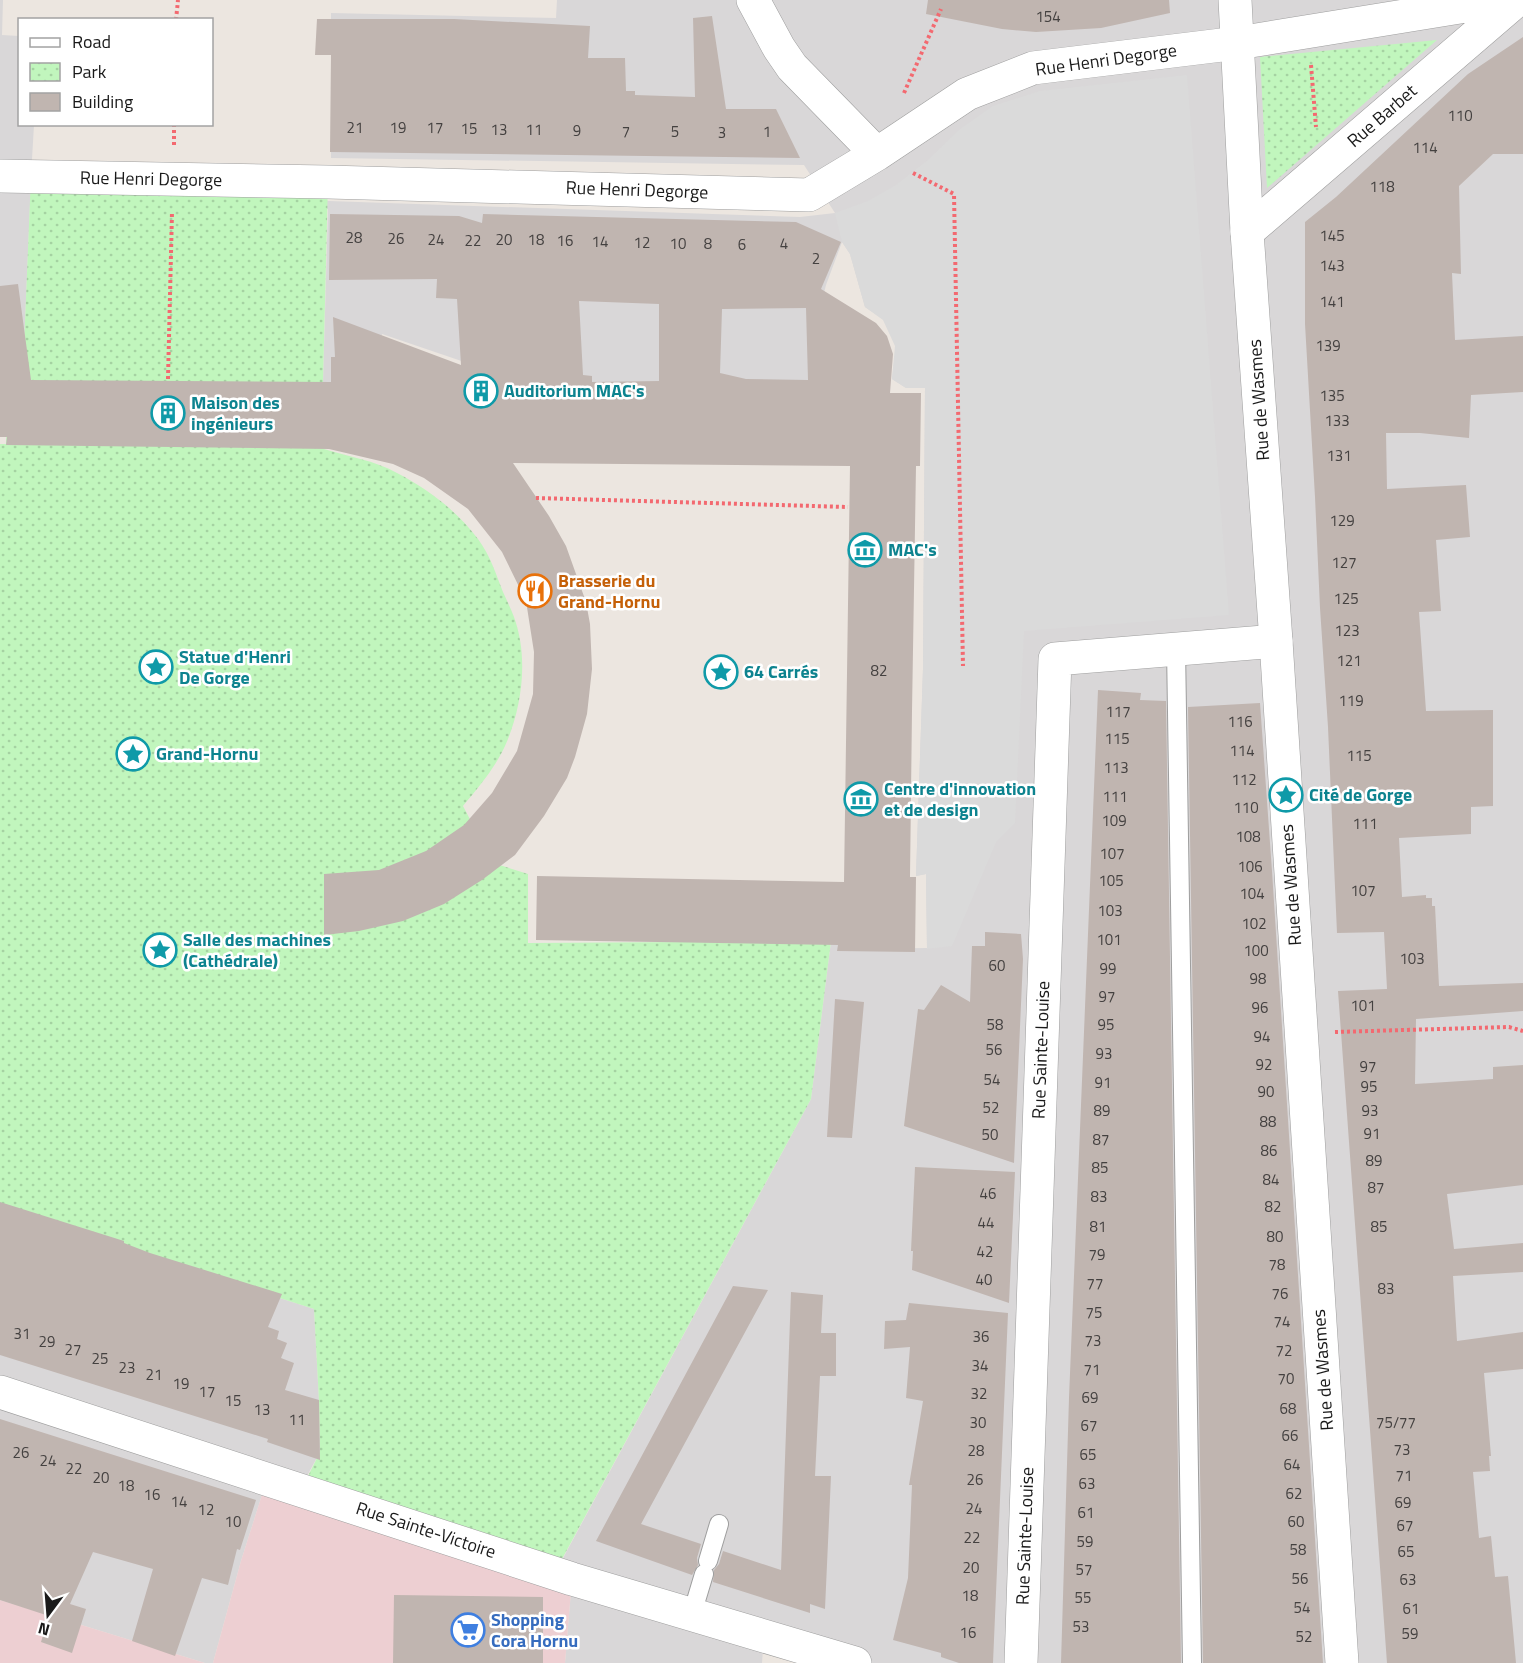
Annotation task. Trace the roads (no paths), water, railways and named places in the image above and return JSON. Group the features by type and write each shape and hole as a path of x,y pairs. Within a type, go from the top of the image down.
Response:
{"street":[{"path":"753,0 792,67 877,154"},
{"name":"Rue de Wasmes","path":"1235,0 1246,232 1276,640 1342,1663"},
{"path":"1238,43 1503,0"},
{"name":"Rue Barbet","path":"1246,232 1517,0"},
{"name":"Rue Henri Degorge","path":"0,176 809,195 877,154 967,94 1033,68 1238,43"},
{"name":"Rue Sainte-Louise","path":"1021,1663 1055,659 1276,640"},
{"name":"Rue Sainte-Victoire","path":"0,1392 572,1579 692,1614 763,1649 855,1663"}],"lane":[{"path":"1176,648 1192,1663"},
{"path":"692,1614 719,1524"}],"place":[{"name":"Auditorium MAC's","path":"481,391"},
{"name":"Maison des ingénieurs","path":"168,413"},
{"name":"MAC's","path":"865,550"},
{"name":"Brasserie du Grand-Hornu","path":"535,591"},
{"name":"Statue d'Henri De Gorge","path":"156,667"},
{"name":"64 Carrés","path":"721,672"},
{"name":"Grand-Hornu","path":"133,754"},
{"name":"Cité de Gorge","path":"1286,795"},
{"name":"Centre d'innovation et de design","path":"861,799"},
{"name":"Salle des machines (Cathédrale)","path":"160,950"},
{"name":"Shopping Cora Hornu","path":"468,1630"}]}
